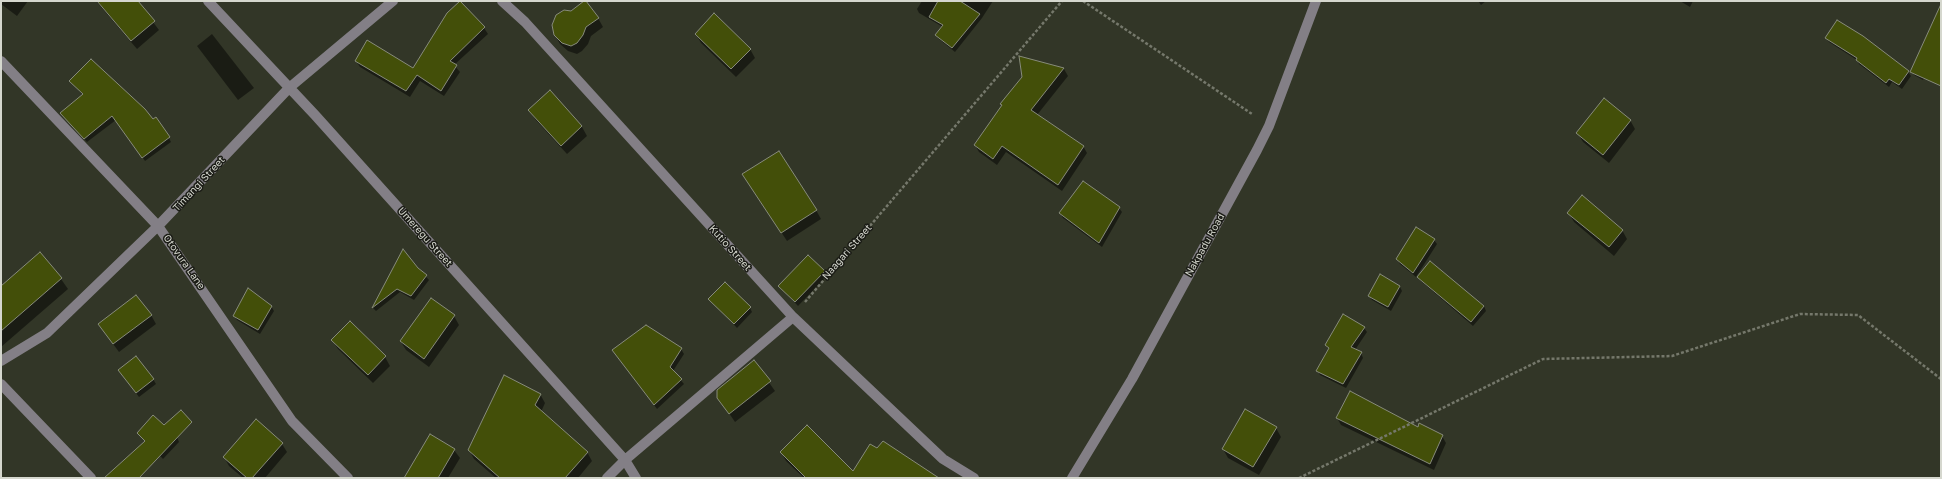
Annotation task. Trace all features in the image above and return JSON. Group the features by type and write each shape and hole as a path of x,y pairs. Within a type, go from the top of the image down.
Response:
{"street":[{"name":"Umeregu Street","path":"208,1 289,88 625,460 636,478"},
{"name":"Timangi Street","path":"1,361 47,333 158,226 289,88 393,1"},
{"name":"Kutio Street","path":"502,1 525,22 792,317 943,459 974,478"},
{"name":"Nakpadu Road","path":"1072,478 1132,379 1268,126 1316,1"},
{"name":"Otovura Lane","path":"1,61 158,226 292,421 348,478"},
{"path":"607,478 625,460 792,317"},
{"path":"1,384 91,478"}],"path":[{"name":"Naagari Street","path":"792,317 1062,1"},
{"path":"1083,1 1268,126"},
{"path":"1299,478 1543,359 1672,356 1800,314 1858,315 1941,380"}],"building":[{"path":"97,1 138,1 155,21 131,41"},
{"path":"460,1 485,27 450,61 457,65 441,91 417,75 406,91 355,61 367,40 413,68 447,13"},
{"path":"586,1 599,18 586,27 583,35 577,43 571,46 562,43 554,35 552,25 556,15 564,10 571,11"},
{"path":"938,1 960,1 980,14 952,48 935,35 943,25 929,17"},
{"path":"1941,4 1941,86 1910,72"},
{"path":"714,13 751,49 731,69 695,34"},
{"path":"1837,20 1863,36 1909,71 1899,85 1889,79 1886,83 1856,60 1857,58 1825,38"},
{"path":"1019,56 1064,68 1031,110 1084,146 1058,185 1002,146 993,159 974,145 1002,105 1000,104 1022,77"},
{"path":"91,59 145,109 153,119 156,117 170,137 142,158 112,116 84,139 60,113 83,94 69,81"},
{"path":"550,90 582,126 561,146 528,110"},
{"path":"1604,98 1631,120 1603,155 1576,133"},
{"path":"779,151 817,210 781,233 742,174"},
{"path":"1083,181 1120,207 1099,243 1059,213"},
{"path":"1582,195 1623,230 1609,247 1567,213"},
{"path":"1416,227 1435,239 1413,273 1396,259"},
{"path":"403,249 418,268 427,275 411,296 397,289 372,308"},
{"path":"40,252 62,278 1,331 1,286"},
{"path":"808,255 825,271 795,302 778,286"},
{"path":"1430,261 1484,306 1471,322 1417,277"},
{"path":"1380,274 1400,286 1388,307 1368,296"},
{"path":"725,282 751,307 734,324 708,299"},
{"path":"248,288 272,306 258,330 233,316"},
{"path":"136,295 152,315 113,344 98,324"},
{"path":"431,298 455,315 424,359 400,341"},
{"path":"1343,314 1365,327 1351,347 1362,352 1343,384 1316,371 1329,348 1325,345"},
{"path":"350,321 386,356 368,375 331,340"},
{"path":"646,325 682,348 670,367 682,379 654,405 612,350"},
{"path":"136,356 154,379 136,393 118,370"},
{"path":"754,360 771,381 729,414 717,398 717,390"},
{"path":"504,375 541,394 535,405 588,452 565,478 500,478 468,450"},
{"path":"1350,391 1418,427 1419,423 1443,435 1430,464 1336,418"},
{"path":"1245,409 1277,427 1253,467 1222,449"},
{"path":"181,410 192,422 139,478 104,478 145,441 137,433 153,415 164,425"},
{"path":"256,419 283,443 252,478 247,478 223,457"},
{"path":"807,425 853,471 870,444 877,448 883,441 939,478 806,478 780,452"},
{"path":"430,434 455,449 438,478 404,478"}]}
